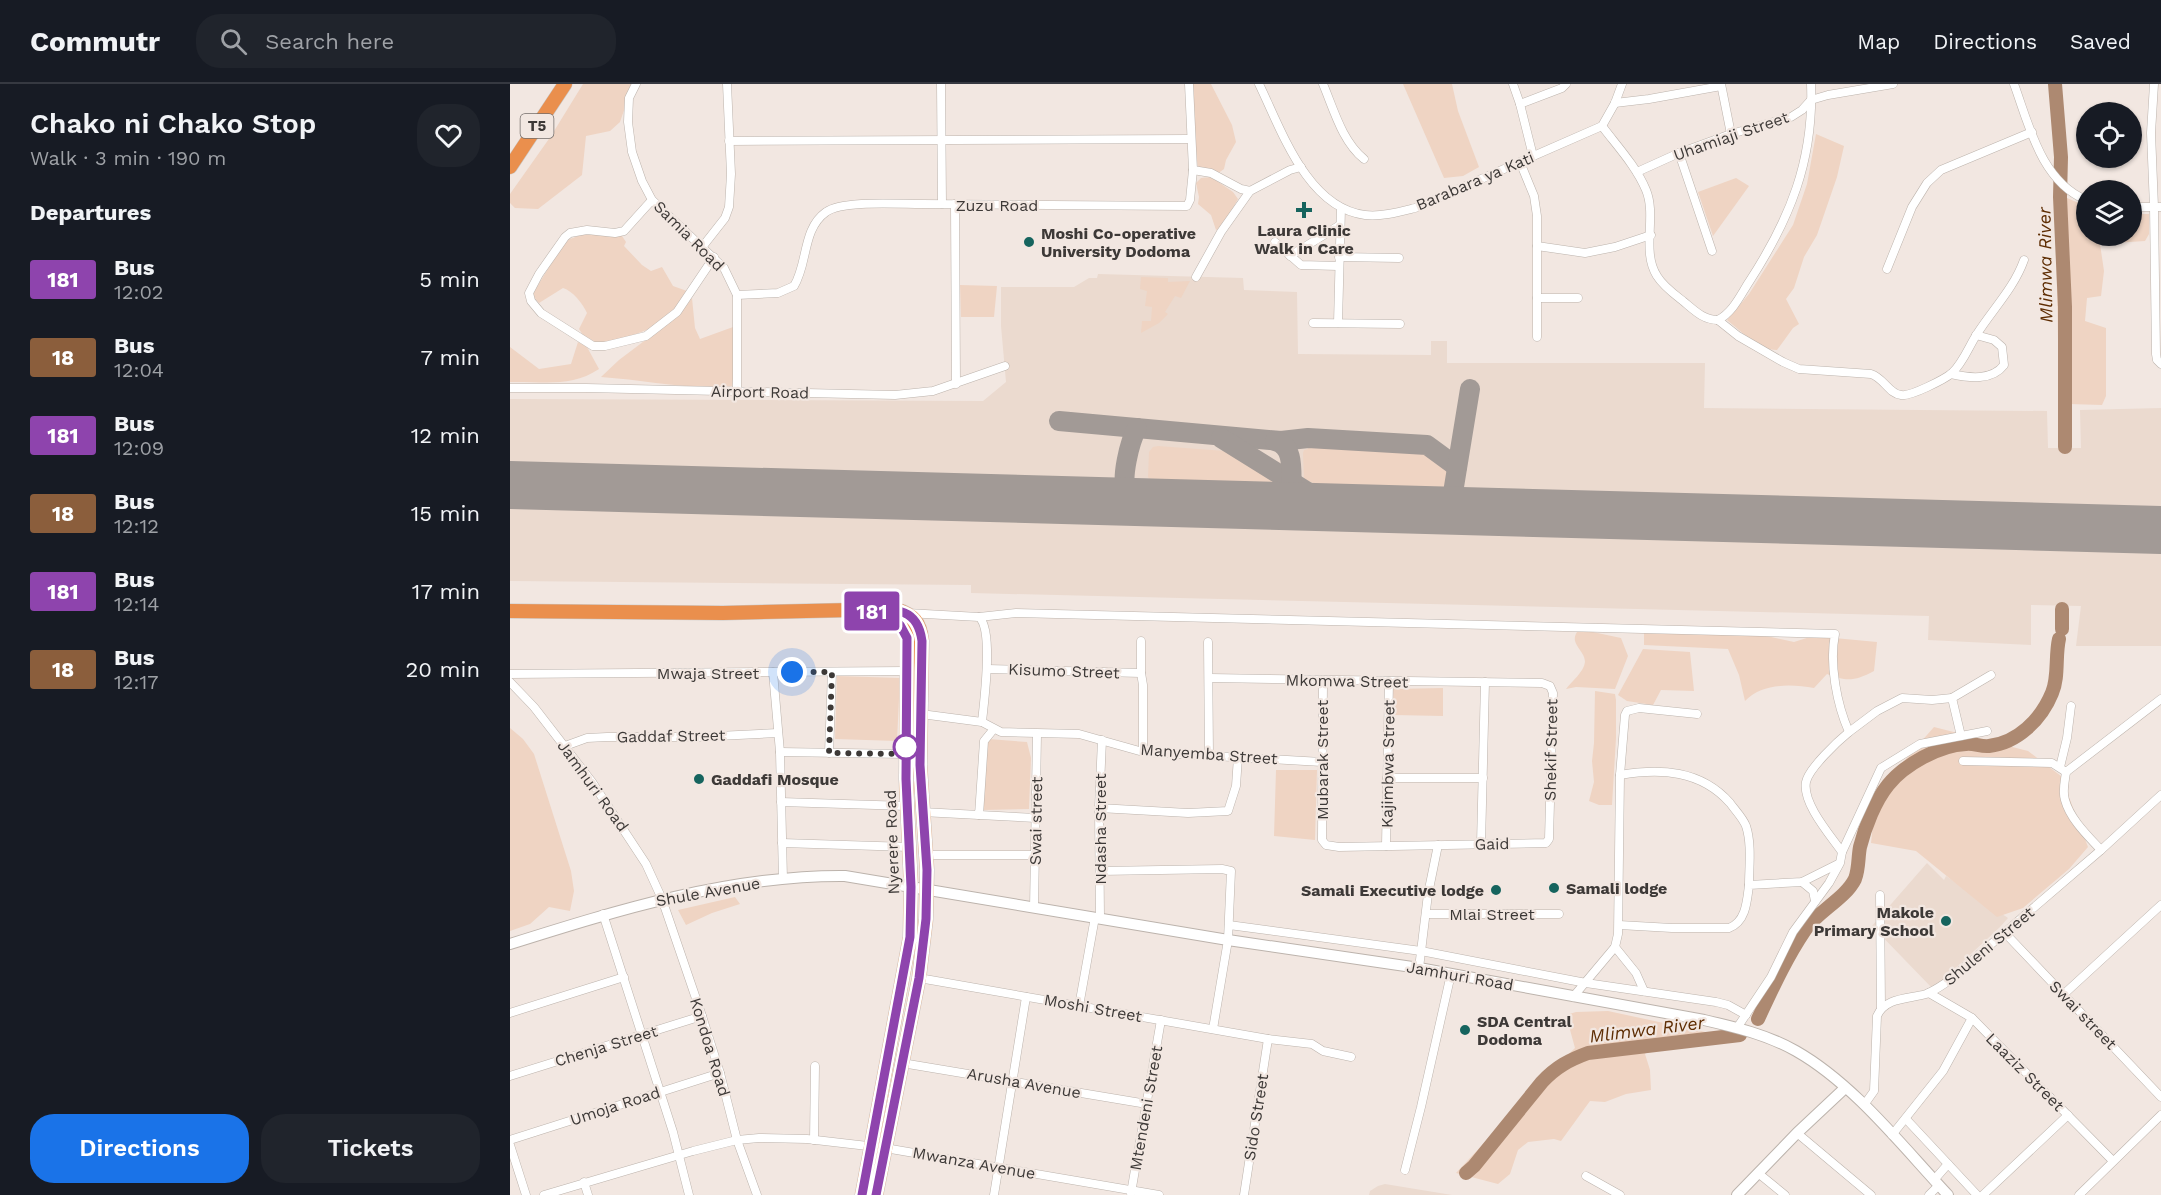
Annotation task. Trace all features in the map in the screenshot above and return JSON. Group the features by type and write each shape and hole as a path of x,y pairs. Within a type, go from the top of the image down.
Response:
{"highway":[{"name":"T5","path":"510,167 565,84"},
{"path":"510,611 723,613 895,609 906,613"},
{"name":"Nyerere Road","path":"862,611 895,621 907,638 908,647 906,754 911,887 910,937 879,1147 876,1195"},
{"name":"Nyerere Road","path":"862,1195 879,1147 902,1062 919,978 925,928 927,890 922,812 921,632 919,625 906,613"}],"main road":[{"name":"Shule Avenue","path":"510,944 662,899 783,879 845,876 911,887"},
{"name":"Jamhuri Road","path":"911,887 1228,940 1419,968 1737,1028 1795,1050 1820,1066 1864,1106 1948,1195"},
{"path":"1737,1195 1797,1133 1845,1088"}],"street":[{"name":"Samia Road","path":"636,84 630,98 628,123 632,152 652,200 714,257 731,280 737,295 738,391"},
{"path":"703,246 726,218 729,207 731,174 727,84"},
{"path":"941,84 942,204"},
{"name":"Zuzu Road","path":"737,295 778,293 794,286 815,223 834,207 942,204 1186,206 1190,200 1193,170 1189,84"},
{"name":"Barabara ya Kati","path":"1259,84 1301,167 1316,188 1341,208 1364,215 1415,208 1602,126"},
{"path":"1323,84 1346,137 1364,159"},
{"path":"1513,84 1533,156"},
{"path":"1520,104 1562,88 1566,84"},
{"path":"1622,84 1615,103 1602,126 1637,172 1647,192 1651,257 1656,275 1703,317 1718,320 1738,336 1783,362 1799,369 1872,374 1881,379 1896,394 1902,396 1911,394 1951,374 2018,277 2024,260"},
{"path":"1718,320 1731,310 1782,227 1797,191 1805,158 1812,100 1811,84"},
{"name":"Uhamiaji Street","path":"1637,172 1679,153 1791,117 1812,100 1828,95 1893,84"},
{"path":"2014,84 2047,165 2054,175 2076,194"},
{"path":"2154,84 2151,133 2158,207 2156,354 2161,364"},
{"path":"1615,103 1721,85 1731,135"},
{"path":"1887,269 1912,207 1927,183 1941,170 2032,132"},
{"path":"729,141 1190,139"},
{"path":"1679,153 1712,251"},
{"path":"1520,162 1534,196 1538,216 1537,337"},
{"path":"1197,277 1221,232 1250,191 1290,170 1301,167"},
{"path":"1193,170 1211,173 1241,189 1250,191"},
{"path":"652,200 624,231 587,230 565,237 532,287 529,298 536,309 593,346 605,346 645,336 678,312 714,257"},
{"path":"955,204 956,384"},
{"path":"2142,207 2158,207"},
{"path":"1338,323 1341,208"},
{"path":"1290,256 1340,225"},
{"path":"1538,246 1585,253 1601,251 1651,235"},
{"path":"1275,242 1301,266 1338,267"},
{"path":"1339,258 1399,258"},
{"path":"1537,298 1578,298"},
{"path":"1313,323 1400,324"},
{"path":"1951,374 1963,377 1986,376 1998,372 2004,365 2002,347 1994,340 1976,335"},
{"name":"Airport Road","path":"510,388 895,395 933,391 1005,366"},
{"path":"906,613 979,617 1016,613 1835,634 1832,648 1835,681 1842,716 1849,732"},
{"path":"979,617 987,630 987,669 982,722"},
{"path":"1140,641 1143,685 1143,752"},
{"path":"1208,642 1209,756"},
{"name":"Kisumo Street","path":"987,669 1141,673"},
{"name":"Mwaja Street","path":"510,675 907,671"},
{"path":"773,672 780,752 783,879"},
{"path":"829,753 832,672"},
{"path":"1842,852 1813,809 1806,791 1806,783 1815,766 1849,732 1877,711 1902,698 1932,700 1952,698 1991,675"},
{"name":"Mkomwa Street","path":"1210,678 1485,682"},
{"name":"Mubarak Street","path":"1322,840 1323,681"},
{"name":"Kajimbwa Street","path":"1386,846 1389,681"},
{"name":"Jamhuri Road","path":"510,682 534,707 565,746 621,824 646,864 662,899"},
{"path":"1481,844 1485,682"},
{"name":"Shekif Street","path":"1485,682 1542,683 1550,686 1553,693 1549,839 1546,843"},
{"path":"1952,698 1961,736"},
{"path":"2063,769 2161,699"},
{"path":"2071,706 2063,769 2065,800 2079,826 2101,850"},
{"path":"1573,997 1616,947 1619,925 1620,775 1624,719 1627,711 1639,708 1697,714"},
{"name":"Manyemba Street","path":"921,714 982,722 1001,732 1079,735 1143,752 1322,762"},
{"path":"979,815 984,741 993,729"},
{"path":"1737,1028 1771,977 1793,932 1840,863 1842,852 1881,768 1920,744 1987,731"},
{"name":"Gaddaf Street","path":"565,746 587,738 697,737 778,733"},
{"name":"Swai street","path":"1034,908 1037,734"},
{"name":"Ndasha Street","path":"1079,1006 1097,917 1102,740"},
{"path":"780,752 906,754"},
{"path":"1099,808 1188,813 1228,811 1236,786 1238,757"},
{"path":"1963,761 2052,763 2063,769"},
{"path":"1619,925 1729,928 1740,921 1746,908 1749,885 1749,843 1746,824 1724,797 1707,784 1672,772 1660,770 1620,775"},
{"path":"1387,778 1483,778"},
{"name":"Shuleni Street","path":"1881,1008 1887,1003 1929,993 1947,982 2101,850 2161,795"},
{"path":"781,802 907,806"},
{"path":"922,812 1036,818"},
{"name":"Gaid","path":"1322,840 1326,845 1339,847 1546,843"},
{"path":"782,843 909,847"},
{"path":"1419,968 1438,845"},
{"path":"925,855 1035,855"},
{"path":"1749,885 1802,882 1840,863"},
{"path":"1100,871 1222,868 1231,871 1228,940 1212,1029"},
{"path":"1802,882 1813,891 1815,901"},
{"path":"1864,1106 1874,1091 1877,1016 1881,1008 1880,895"},
{"name":"Kondoa Road","path":"662,899 702,1016 720,1073 737,1140 757,1195"},
{"path":"2064,994 2161,905"},
{"name":"Mlai Street","path":"1426,914 1559,914"},
{"path":"603,915 673,1132 689,1195"},
{"path":"1229,925 1421,951 1586,983 1716,1002 1736,1008 1746,1015"},
{"name":"Swai street","path":"2005,933 2161,1097"},
{"path":"1616,947 1635,973 1644,991"},
{"path":"1405,1170 1450,974"},
{"path":"510,1013 624,977"},
{"name":"Moshi Street","path":"919,978 1268,1039 1312,1044 1323,1051 1351,1057"},
{"name":"Laaziz Street","path":"1929,993 1972,1018 2113,1161"},
{"path":"994,1195 1026,996"},
{"name":"Chenja Street","path":"510,1076 702,1016"},
{"path":"1892,1135 1943,1071 1972,1018"},
{"name":"Mtendeni Street","path":"1131,1193 1161,1020"},
{"name":"Sido Street","path":"1244,1195 1268,1039"},
{"name":"Arusha Avenue","path":"902,1062 1147,1104"},
{"path":"814,1140 815,1066"},
{"name":"Umoja Road","path":"510,1140 720,1073"},
{"path":"1983,1195 2068,1115"},
{"path":"2080,1195 2161,1115"},
{"path":"1906,1119 1977,1195"},
{"path":"1797,1133 1871,1195"},
{"name":"Mwanza Avenue","path":"544,1195 737,1140 759,1138 814,1140 879,1147 1131,1193 1160,1195"},
{"path":"510,1145 526,1195"},
{"path":"1929,1195 1948,1164"},
{"path":"1758,1173 1785,1195"},
{"path":"1586,1176 1620,1195"},
{"path":"584,1182 588,1195"}],"shaded area":[{"path":"583,84 633,84 620,122 610,131 586,136 582,175 538,209 515,208 510,203 510,194 551,136"},
{"path":"1193,84 1211,84 1232,125 1236,142 1226,160 1224,169 1217,174 1198,168"},
{"path":"1403,84 1452,84 1458,111 1479,167 1463,176 1444,178"},
{"path":"1816,134 1844,146 1837,177 1817,235 1804,257 1794,288 1786,299 1799,324 1793,328 1777,350 1770,349 1750,339 1727,320 1749,294 1793,225 1807,184"},
{"path":"1211,177 1233,192 1238,199 1222,227 1216,230 1211,215 1198,204 1196,183 1201,178"},
{"path":"1736,178 1749,186 1713,236 1698,192"},
{"path":"2055,193 2076,202 2076,246 2100,246 2104,271 2101,296 2087,298 2085,321 2106,328 2106,396 2102,405 2069,404 2069,349 2058,340"},
{"path":"2142,214 2149,214 2149,234 2145,241 2142,241"},
{"path":"583,234 622,236 626,242 624,246 642,265 651,271 662,267 673,286 687,291 672,314 650,329 624,338 597,343 583,335 579,329 587,313 570,292 563,288 539,303 532,295 565,241"},
{"path":"1098,274 1243,278 1244,290 1297,292 1298,354 1431,355 1431,341 1447,341 1447,363 1705,363 1704,408 2047,411 2048,448 2081,448 2080,410 2161,408 2161,646 2076,646 2081,606 2031,605 2031,645 1928,640 1929,616 971,593 971,585 510,581 510,399 983,401 1006,382 1001,326 1001,287 1074,287 1089,278 1097,278"},
{"path":"1141,277 1168,278 1168,282 1190,281 1181,298 1175,296 1165,312 1168,314 1159,323 1141,333 1142,321 1151,321 1152,307 1145,306 1147,291 1140,289"},
{"path":"960,285 997,286 994,317 961,317"},
{"path":"692,298 695,328 700,339 733,327 732,386 683,386 601,377 619,360 680,314"},
{"path":"578,342 587,347 599,369 578,379 567,381 510,382 510,347 539,369 571,364"},
{"path":"1308,443 1430,452 1451,470 1449,486 1441,493 1329,490 1304,479 1303,453 1308,449"},
{"path":"1153,447 1225,451 1273,479 1273,485 1270,489 1154,485 1148,477 1149,452"},
{"path":"1588,631 1621,638 1628,656 1615,689 1576,687 1566,689 1580,673 1585,662 1576,644 1575,636 1577,632"},
{"path":"1644,633 1762,635 1794,642 1813,636 1877,642 1874,671 1851,679 1827,674 1814,688 1777,686 1760,691 1745,701 1739,675 1728,649 1644,645"},
{"path":"1643,649 1690,652 1694,691 1661,690 1653,705 1627,701 1618,695"},
{"path":"837,676 900,678 897,741 835,739"},
{"path":"1443,688 1443,716 1394,715 1393,689"},
{"path":"1595,691 1615,694 1616,700 1612,805 1599,805 1589,801 1594,782 1592,761"},
{"path":"1934,727 2028,751 2061,776 2088,847 2069,869 2023,908 1997,917 1916,851 1871,843 1876,793"},
{"path":"510,728 523,739 534,754 571,871 574,891 570,911 549,907 530,924 510,931"},
{"path":"988,739 1027,742 1031,758 1029,809 983,810 983,756"},
{"path":"1276,770 1317,770 1315,840 1274,836"},
{"name":"Makole Primary School","path":"1927,863 1944,880 1946,876 2008,918 1933,989 1872,926"},
{"path":"735,897 740,904 686,925 678,910"},
{"path":"1608,1011 1730,1039 1650,1048 1645,1054 1650,1070 1651,1090 1626,1094 1605,1102 1590,1101 1561,1141 1554,1139 1528,1142 1518,1150 1510,1174 1498,1184 1456,1173 1522,1098 1575,1048 1566,1015 1576,1012"},
{"path":"1385,1184 1452,1195 1369,1195 1370,1191"}],"waterway":[{"name":"Mlimwa River","path":"2055,84 2061,157 2060,197 2065,307 2065,447"},
{"name":"Mlimwa River","path":"2062,609 2062,629"},
{"name":"Mlimwa River","path":"1758,1019 1785,963 1805,930 1845,893 1855,879 1865,831 1883,791 1903,770 1934,752 1956,745 1999,744 2027,728 2035,721 2052,693 2059,639"},
{"name":"Mlimwa River","path":"1466,1173 1542,1082 1569,1061 1588,1053 1740,1035"}],"taxiway":[{"path":"1450,511 1470,389"},
{"path":"1059,421 1281,441 1308,438 1427,445 1457,467"},
{"path":"1137,428 1125,470 1125,487 1127,493 1138,502"},
{"path":"1221,438 1322,501 1340,507"},
{"path":"1275,441 1282,444 1290,456 1292,496 1302,506"}],"runway":[{"path":"510,485 2161,530"}],"bus line":[{"name":"181","path":"862,1195 910,937 911,887 906,754 907,638 904,630 895,621 862,611 895,609 906,613 919,625 922,641 920,765 927,890 919,978 876,1195"}],"place":[{"name":"Laura Clinic Walk in Care","path":"1304,210"},
{"name":"Moshi Co-operative University Dodoma","path":"1029,242"},
{"name":"Gaddafi Mosque","path":"699,779"},
{"name":"Samali lodge","path":"1554,888"},
{"name":"Samali Executive lodge","path":"1496,890"},
{"name":"Makole Primary School","path":"1946,921"},
{"name":"SDA Central Dodoma","path":"1465,1030"}],"route":[{"path":"792,672 832,672 829,753 906,754 906,747"}]}
